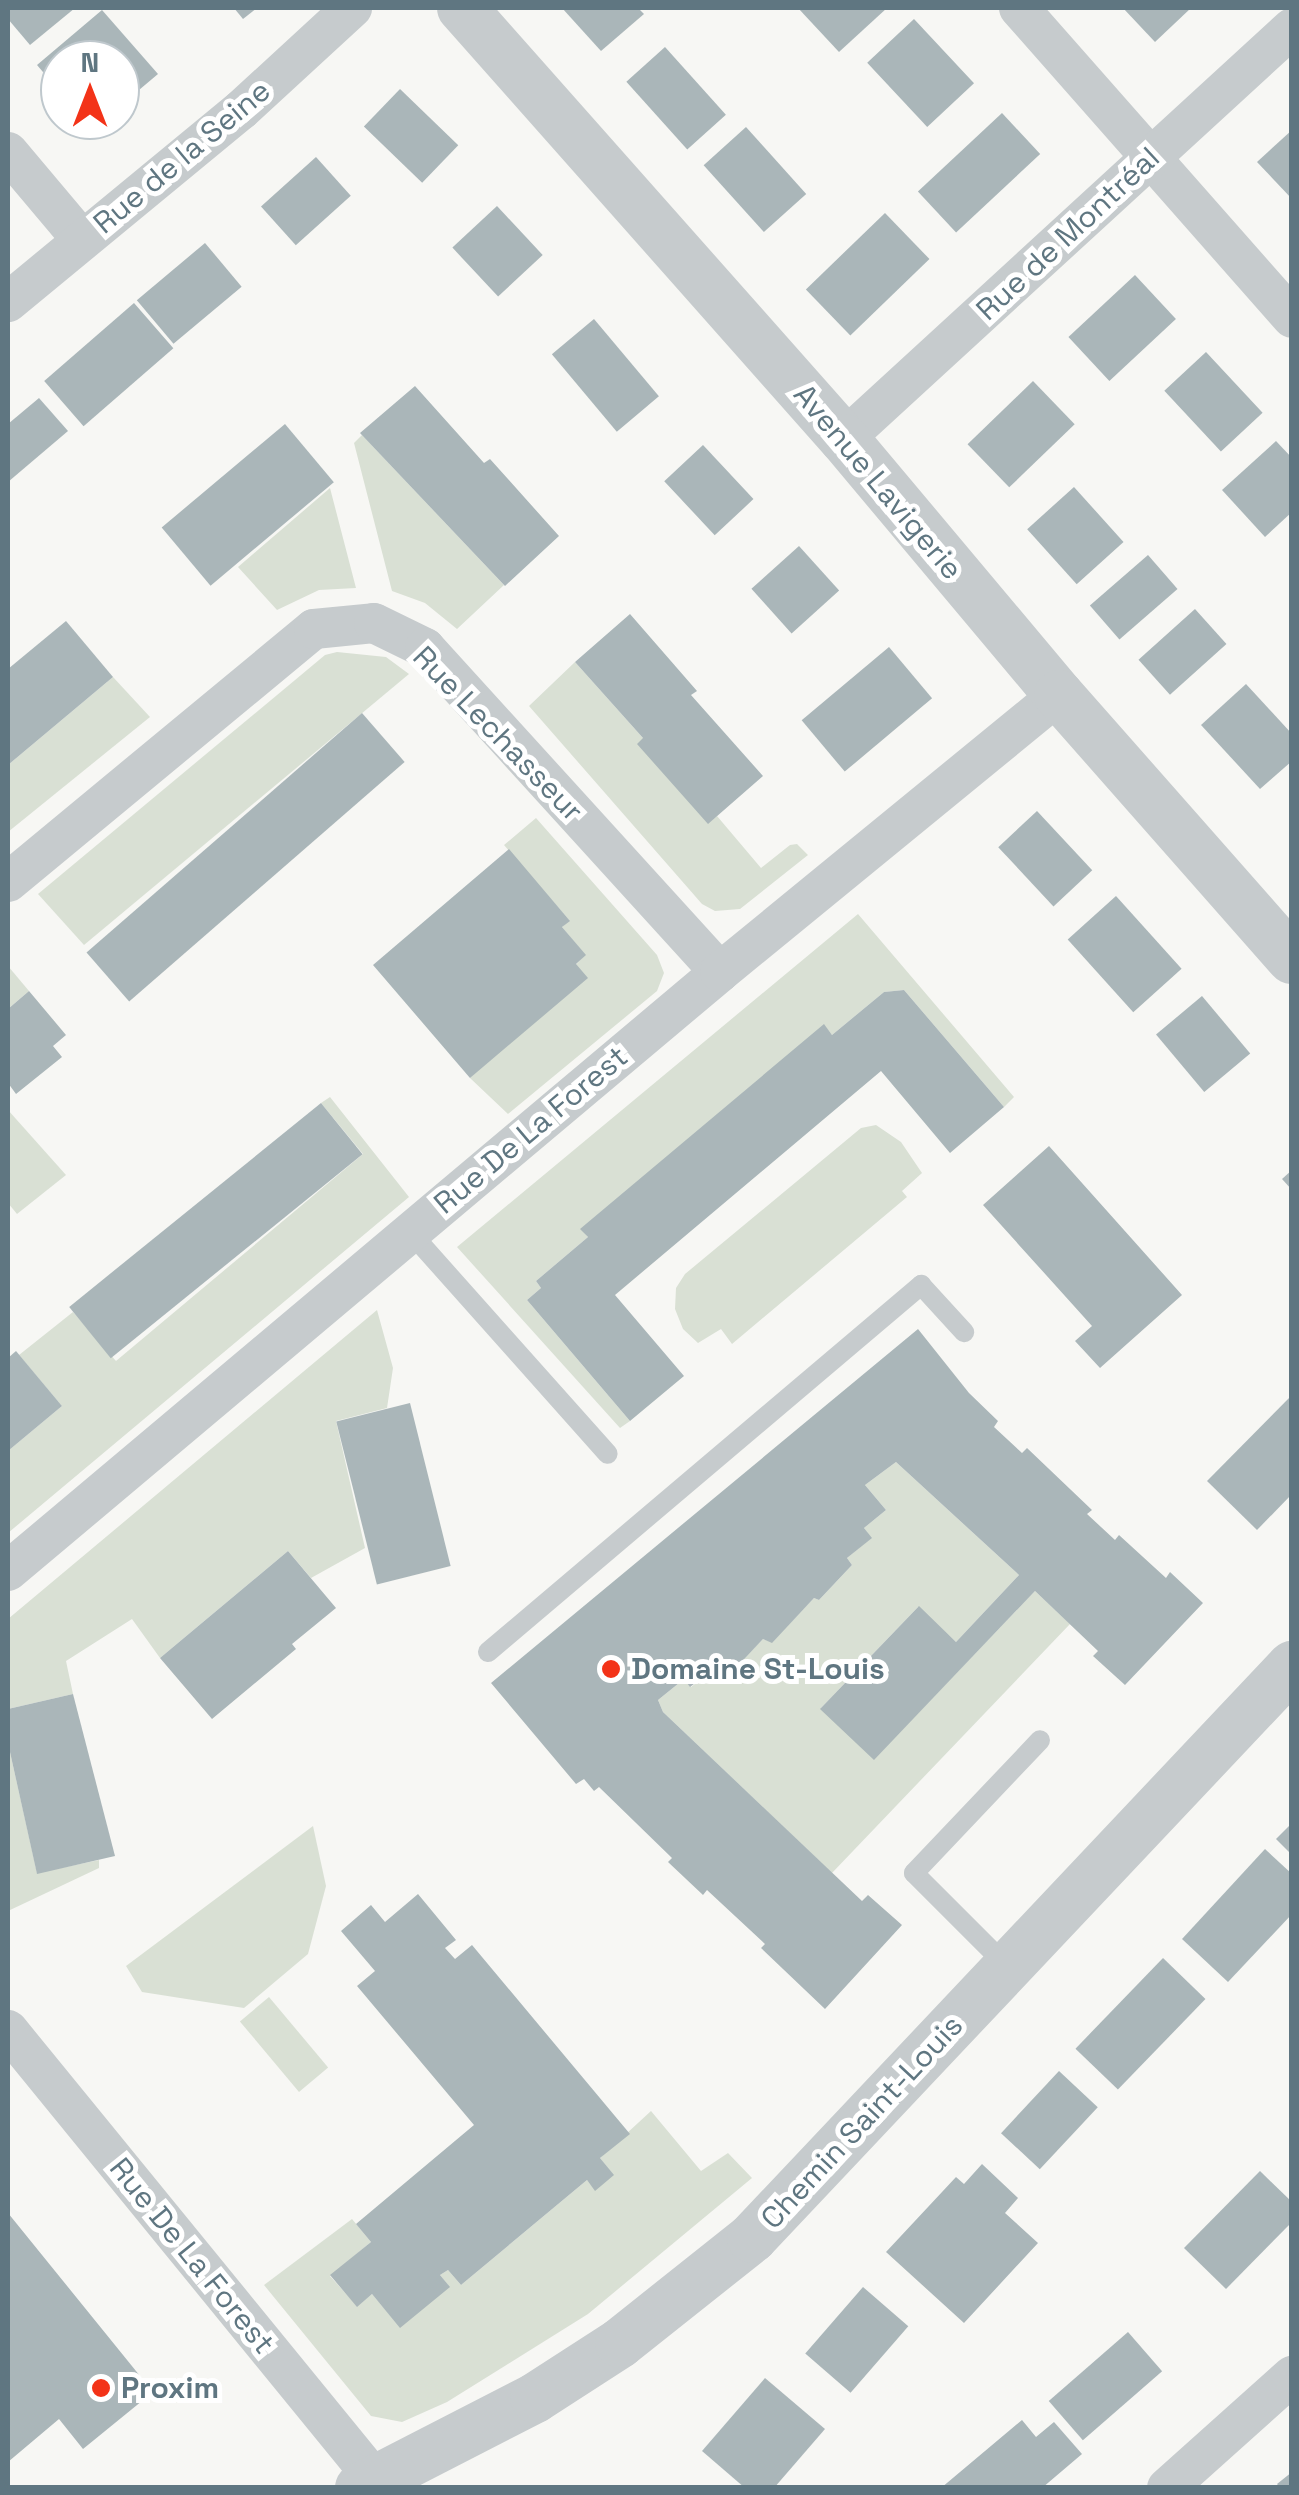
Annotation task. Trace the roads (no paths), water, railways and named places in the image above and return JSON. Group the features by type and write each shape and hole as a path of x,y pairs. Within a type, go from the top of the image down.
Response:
{"street":[{"name":"Rue de la Seine","path":"8,302 241,110 352,8"},
{"name":"Avenue Lavigerie","path":"462,8 844,439 1059,695 1292,959"},
{"path":"1019,8 1292,318"},
{"name":"Rue de Montréal","path":"844,439 1292,28"},
{"path":"8,152 82,240"},
{"name":"Rue Lechasseur","path":"8,882 314,629 374,624 425,648 720,972"},
{"name":"Rue De La Forest","path":"8,1571 720,972 1059,695"},
{"name":"Chemin Saint-Louis","path":"373,2486 535,2398 620,2344 752,2238 1292,1666"},
{"name":"Rue De La Forest","path":"8,2030 373,2486"},
{"path":"1167,2488 1292,2376"}],"lane":[{"path":"410,1232 608,1454"},
{"path":"488,1652 920,1285 964,1332"},
{"path":"1008,1966 914,1872 1040,1740"}],"place":[{"name":"Domaine St-Louis","path":"611,1669"},
{"name":"Proxim","path":"101,2388"}]}
